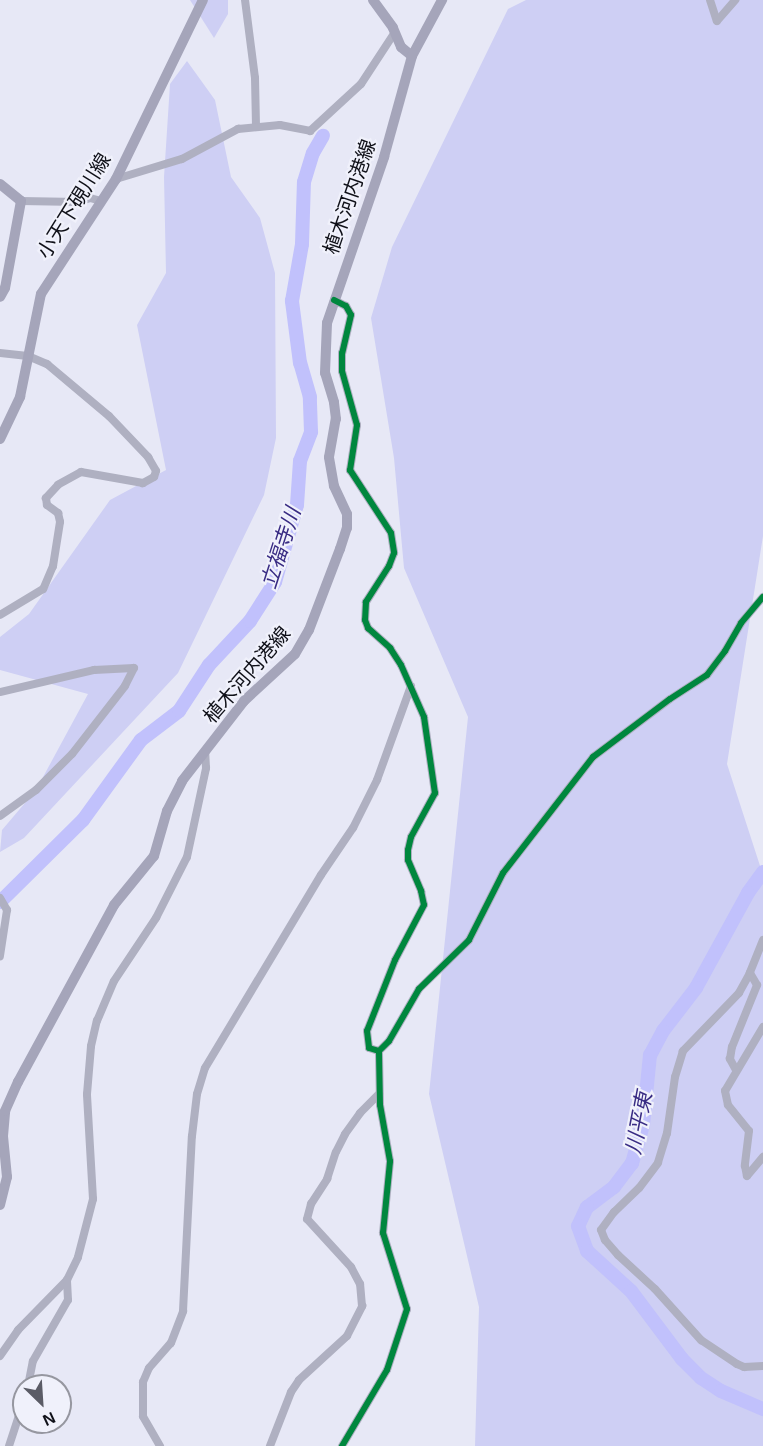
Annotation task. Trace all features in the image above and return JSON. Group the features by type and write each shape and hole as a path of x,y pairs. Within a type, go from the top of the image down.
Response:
{"main road":[{"name":"小天下硯川線","path":"0,439 20,397 41,294 62,258 116,179 203,0"},
{"path":"373,0 395,32 401,47 412,56"},
{"name":"植木河内港線","path":"0,1205 7,1177 3,1136 5,1111 10,1101 114,905 154,856 167,811 182,781 244,701 295,654 309,630 347,528 347,514 334,486 329,457 336,418 334,402 325,373 327,323 384,157 412,56 442,0"},
{"path":"0,184 21,201"},
{"name":"小天下硯川線","path":"0,297 5,288 21,201"}],"street":[{"path":"245,0 255,78 256,127"},
{"path":"710,0 717,21 735,0"},
{"path":"116,179 182,159 238,129 280,125 306,130 314,128 361,84 395,32"},
{"path":"21,201 78,202 90,198 101,201"},
{"path":"334,300 346,306 351,315 342,353 342,371 357,425 350,470 390,533 394,553 389,566 366,602 365,620 368,628 390,648 411,686 424,717 435,793 411,837 408,850 408,860 421,891 424,905 395,960 367,1031 369,1048 379,1051"},
{"path":"0,353 28,356 47,364 109,417 148,457 156,471 154,477 143,483 81,472 58,485 46,498 47,505 58,513 60,522 59,542 43,589 0,615"},
{"path":"342,1446 387,1370 407,1309 383,1233 390,1161 379,1094 379,1051 389,1041 419,989 469,940 503,873 593,757 707,675 725,651 741,623 763,597"},
{"path":"0,692 94,670 134,668 125,686 72,754 36,790 0,816"},
{"path":"160,1446 144,1416 143,1382 149,1368 171,1343 183,1311 192,1136 197,1094 205,1068 321,875 352,828 377,780 411,686"},
{"path":"0,1356 3,1344 67,1280 78,1257 93,1199 87,1094 91,1047 97,1021 114,981 156,918 186,857 206,768 205,751"},
{"path":"0,898 7,910 0,956"},
{"path":"763,940 750,974 734,999 682,1051 675,1077 667,1133 658,1163 601,1230 605,1240 618,1255 655,1289 701,1340 737,1364 763,1366"},
{"path":"736,1070 730,1059 732,1047 757,985 750,974"},
{"path":"763,1028 725,1091 728,1105 750,1131 745,1166 747,1176 763,1157"},
{"path":"270,1446 291,1392 299,1380 347,1336 362,1306 360,1284 351,1266 307,1219 311,1204 327,1179 345,1134 360,1113 379,1094"},
{"path":"30,1374 33,1361 68,1300 67,1280"}],"shaded area":[{"path":"190,0 228,0 228,14 214,38"},
{"path":"526,0 763,0 763,536 727,764 763,875 763,1446 475,1446 479,1307 429,1094 468,717 404,568 394,458 371,318 392,247 508,9"},
{"path":"187,61 215,100 231,177 260,218 275,273 276,438 264,495 178,673 24,838 0,852 2,830 36,790 88,694 0,670 0,637 29,614 110,500 166,470 137,325 166,273 164,177 170,84"}],"waterway":[{"name":"立福寺川","path":"0,902 83,820 141,740 179,711 209,665 250,621 275,582 297,505 300,461 311,432 310,397 300,363 292,301 302,244 304,182 313,153 323,136"},
{"name":"川平東","path":"763,872 748,893 696,988 663,1031 650,1055 643,1125 632,1163 614,1187 587,1207 578,1226 587,1251 631,1291 682,1359 701,1378 721,1391 763,1409"}],"cycle path":[{"path":"334,300 346,306 351,315 342,353 342,371 357,425 350,470 391,533 394,553 389,566 366,602 365,620 368,628 390,648 401,665 424,717 435,793 411,837 408,850 408,860 421,891 424,905 395,960 367,1031 369,1048 379,1051"},
{"path":"342,1446 387,1370 407,1309 383,1233 390,1161 380,1105 379,1051 389,1041 419,989 469,940 503,873 593,757 670,699 707,675 725,651 741,623 763,597"}]}
